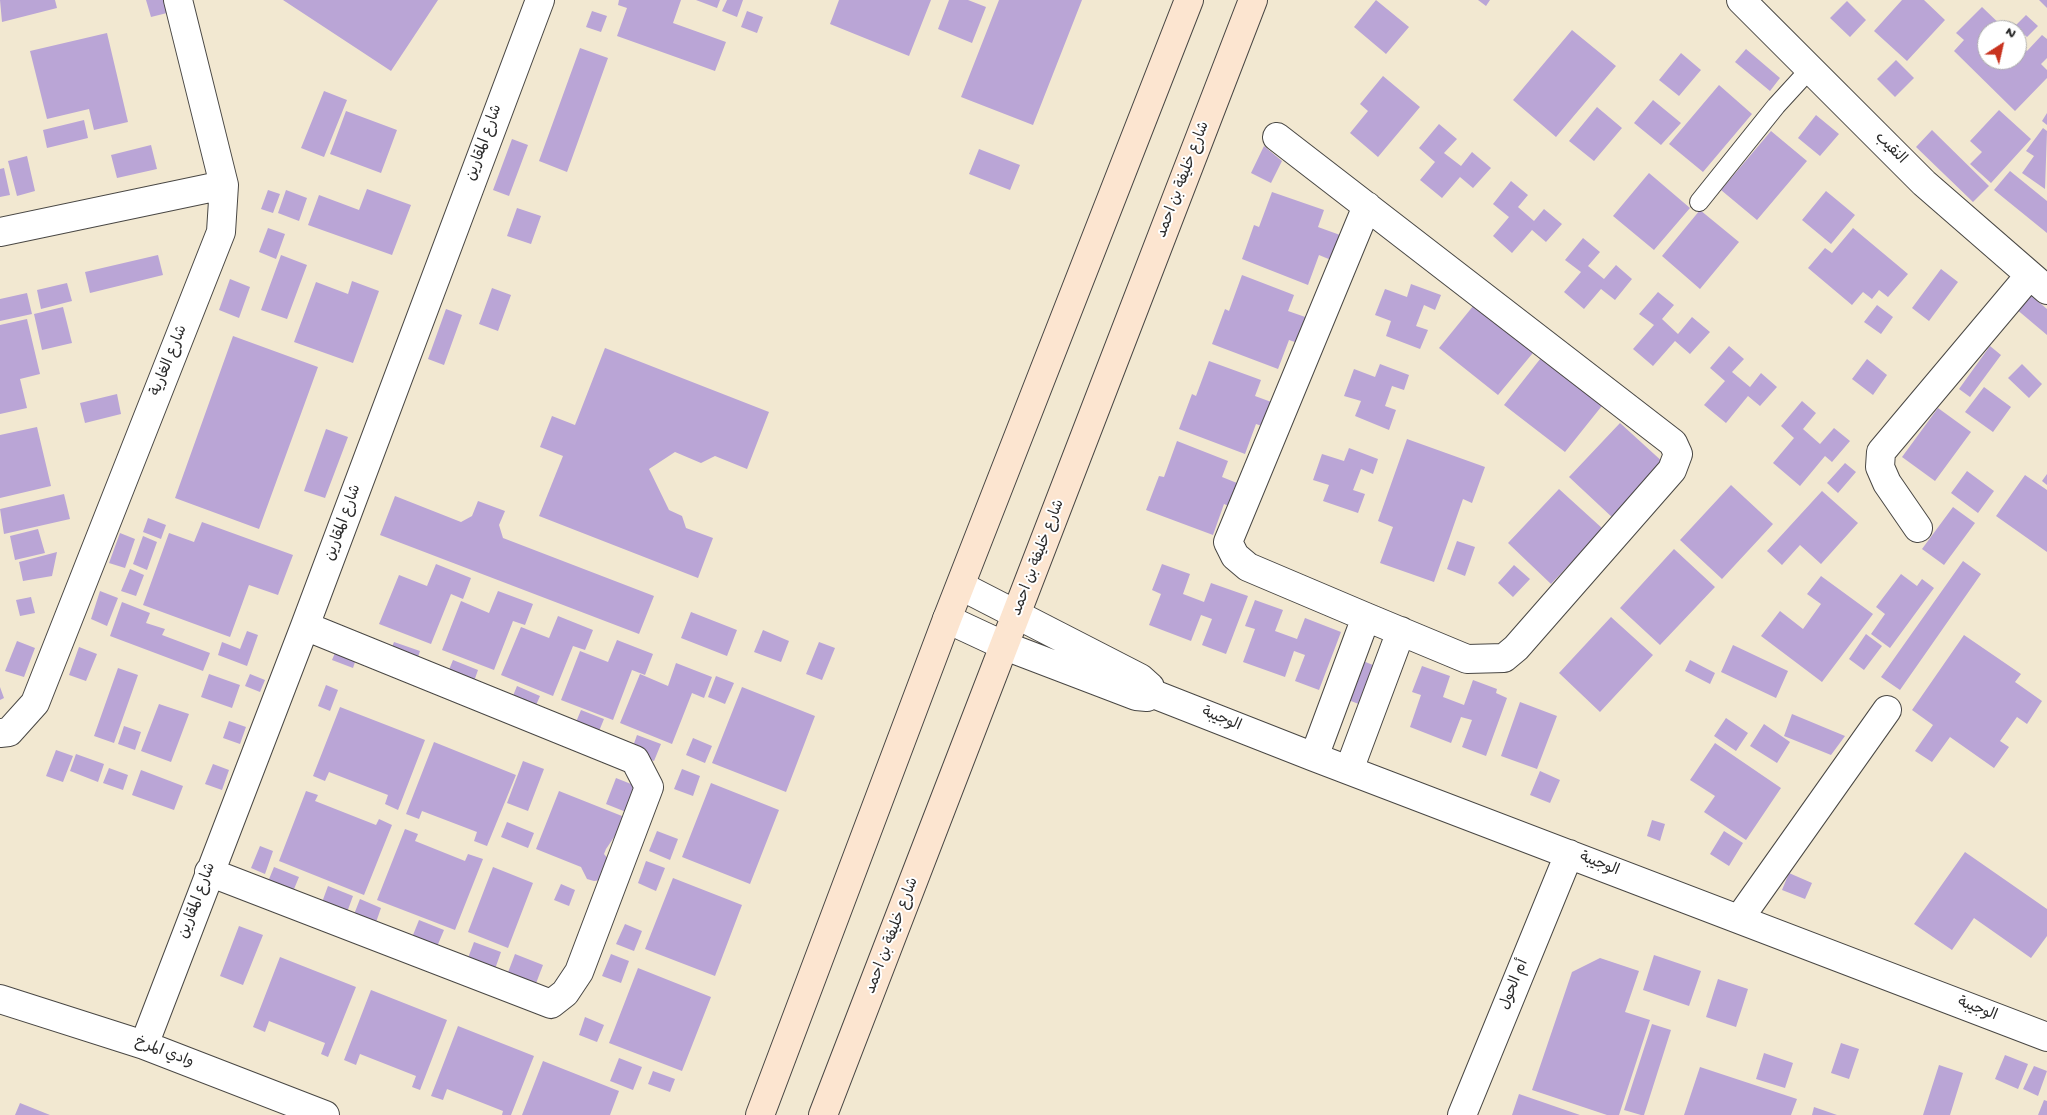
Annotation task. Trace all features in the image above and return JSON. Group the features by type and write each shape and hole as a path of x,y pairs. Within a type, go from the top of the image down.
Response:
{"street":[{"name":"شارع الغارية","path":"0,733 9,732 35,703 221,232 224,185 178,0"},
{"name":"شارع المقارين","path":"144,1044 305,626 540,0"},
{"path":"760,1115 947,619 1189,0"},
{"name":"شارع خليفة بن احمد","path":"823,1115 1253,0"},
{"name":"النقيب","path":"1742,0 1809,70 1924,182 2038,283"},
{"path":"1277,137 1367,206 1673,443 1678,454 1672,470 1516,648 1504,658 1467,659 1366,617 1248,566 1236,556 1228,542 1367,206"},
{"path":"0,232 224,185"},
{"path":"1918,528 1887,483 1880,467 1880,452 2038,283"},
{"path":"947,619 1005,646 1141,698 1151,692 1146,681 961,586"},
{"path":"1314,757 1366,617"},
{"path":"209,872 551,1004 565,993 578,972 648,787 636,760 305,626"},
{"path":"1349,770 1401,631"},
{"name":"الوجيبة","path":"1151,692 1314,757 2047,1037"},
{"path":"1739,919 1887,710"},
{"name":"أم الحول","path":"1462,1115 1569,854"},
{"name":"وادي المرخ","path":"0,999 144,1044 324,1115"}],"lane":[{"path":"1699,202 1776,106 1809,70"}],"building":[{"path":"0,0 55,0 57,8 2,22"},
{"path":"146,0 168,0 171,12 151,17"},
{"path":"283,0 438,0 391,71"},
{"path":"619,0 681,0 673,23 726,42 715,71 617,36 627,8 618,5"},
{"path":"696,0 720,0 717,8"},
{"path":"727,0 743,0 737,17 722,11"},
{"path":"839,0 931,0 909,56 830,24"},
{"path":"949,0 968,0 986,7 972,43 938,29"},
{"path":"999,0 1082,0 1033,125 961,97"},
{"path":"1376,0 1409,27 1386,54 1354,27"},
{"path":"1478,0 1490,0 1486,6"},
{"path":"1902,0 1924,0 1945,20 1907,61 1874,31"},
{"path":"2039,0 2047,0 2047,8"},
{"path":"1847,1 1866,20 1850,37 1830,18"},
{"path":"1982,7 1996,20 1977,20 1977,70 2027,70 2027,51 2042,35 2047,39 2047,58 2041,64 2047,70 2047,78 2015,111 1954,51 1964,40 1956,33"},
{"path":"592,11 607,16 601,32 586,27"},
{"path":"747,11 763,17 757,33 741,27"},
{"path":"2026,15 2038,26 2027,37 2027,20 2021,20"},
{"path":"1572,30 1616,66 1556,137 1513,100"},
{"path":"107,33 128,122 94,130 89,109 47,119 30,51"},
{"path":"580,48 608,58 567,172 539,161"},
{"path":"1746,49 1780,78 1770,91 1735,62"},
{"path":"1681,53 1701,70 1679,96 1659,80"},
{"path":"1896,60 1914,78 1895,97 1877,79"},
{"path":"1383,76 1420,107 1378,157 1350,133 1368,111 1360,104"},
{"path":"1719,85 1752,114 1703,172 1669,144"},
{"path":"324,91 347,100 324,157 301,148"},
{"path":"1653,100 1681,123 1661,145 1634,123"},
{"path":"1597,107 1622,128 1594,161 1569,141"},
{"path":"1999,110 2031,139 1991,183 1970,164 1982,152 1970,141"},
{"path":"346,111 397,130 381,173 330,154"},
{"path":"2047,113 2047,125 2042,121"},
{"path":"1816,115 1839,134 1820,156 1798,138"},
{"path":"84,120 88,138 47,148 43,130"},
{"path":"1439,124 1457,139 1444,153 1461,166 1472,152 1491,168 1473,188 1460,177 1442,198 1420,180 1435,162 1419,148"},
{"path":"2043,128 2047,131 2045,189 2022,173 2034,156 2026,151"},
{"path":"1932,130 1989,186 1973,202 1916,147"},
{"path":"1771,131 1807,161 1757,220 1721,190"},
{"path":"512,139 528,145 509,196 493,190"},
{"path":"151,145 157,169 117,178 111,155"},
{"path":"1264,146 1282,161 1271,183 1251,173"},
{"path":"979,149 1020,165 1010,190 969,174"},
{"path":"27,156 35,191 17,196 8,161"},
{"path":"4,168 10,195 0,197 0,169"},
{"path":"2010,171 2047,201 2047,233 1994,190"},
{"path":"1649,173 1690,208 1654,250 1613,216"},
{"path":"1511,181 1528,195 1518,207 1534,221 1544,209 1562,224 1546,242 1532,230 1512,253 1493,236 1509,217 1493,204"},
{"path":"367,189 411,205 392,255 308,225 319,195 359,210"},
{"path":"268,190 280,194 273,213 261,209"},
{"path":"286,190 307,198 299,221 278,213"},
{"path":"1826,191 1855,215 1831,244 1802,220"},
{"path":"1272,192 1324,210 1318,227 1340,235 1331,260 1319,255 1308,285 1242,259 1254,225 1259,227"},
{"path":"517,208 541,216 531,244 507,236"},
{"path":"1700,210 1739,242 1700,289 1662,256"},
{"path":"268,228 285,234 276,259 259,252"},
{"path":"1853,228 1908,274 1888,297 1879,290 1872,299 1863,292 1852,305 1808,268 1825,248 1832,253"},
{"path":"1583,238 1600,252 1588,266 1604,279 1616,265 1632,279 1615,300 1601,289 1584,309 1564,292 1581,272 1565,260"},
{"path":"158,255 163,275 90,293 85,272"},
{"path":"281,255 307,265 287,319 261,310"},
{"path":"1941,269 1958,282 1929,321 1912,308"},
{"path":"1242,275 1294,295 1288,311 1311,319 1301,344 1289,340 1278,369 1212,344 1225,309 1229,311"},
{"path":"230,279 250,287 239,318 219,310"},
{"path":"352,281 379,291 353,363 294,342 316,282 348,294"},
{"path":"67,283 72,301 41,309 37,290"},
{"path":"1411,284 1441,295 1435,310 1424,305 1416,326 1428,330 1420,349 1386,336 1391,321 1375,315 1385,289 1407,297"},
{"path":"492,288 511,295 498,331 479,324"},
{"path":"1658,292 1674,305 1662,319 1678,334 1692,317 1710,332 1690,354 1675,341 1653,366 1633,349 1654,325 1639,314"},
{"path":"27,293 32,314 0,321 0,299"},
{"path":"2028,293 2047,309 2047,335 2015,308"},
{"path":"1478,300 1537,348 1498,395 1439,348"},
{"path":"1877,305 1893,317 1881,334 1864,322"},
{"path":"63,307 72,343 42,350 34,314"},
{"path":"446,309 462,315 444,365 428,359"},
{"path":"27,319 40,374 20,379 27,408 0,414 0,325"},
{"path":"233,336 318,367 259,529 175,498"},
{"path":"1729,346 1744,359 1732,372 1750,387 1761,373 1777,387 1760,406 1748,396 1726,423 1704,405 1725,381 1710,368"},
{"path":"1990,346 2001,355 1970,397 1959,389"},
{"path":"605,348 769,412 747,469 715,456 701,463 675,452 649,469 669,510 682,516 686,528 713,538 698,578 539,516 563,456 540,447 552,416 575,425"},
{"path":"1544,354 1605,402 1565,452 1504,405"},
{"path":"1867,359 1887,375 1873,395 1852,379"},
{"path":"1209,361 1261,380 1255,396 1274,403 1265,427 1256,424 1245,454 1179,429 1192,394 1196,396"},
{"path":"1380,364 1409,375 1404,390 1392,386 1385,406 1396,410 1389,430 1355,416 1361,401 1344,396 1354,369 1375,377"},
{"path":"2022,364 2042,384 2029,398 2008,378"},
{"path":"1984,387 2011,407 1993,432 1965,412"},
{"path":"117,394 121,414 85,423 80,403"},
{"path":"1802,401 1816,413 1803,429 1820,444 1834,428 1850,441 1832,462 1825,456 1800,486 1773,463 1794,438 1781,426"},
{"path":"1938,408 1971,432 1935,481 1902,457"},
{"path":"1620,423 1665,464 1614,519 1569,477"},
{"path":"37,427 51,486 0,498 0,435"},
{"path":"326,429 348,437 325,498 304,491"},
{"path":"1407,439 1485,467 1472,503 1463,499 1434,582 1380,563 1393,527 1378,521"},
{"path":"1177,441 1228,461 1222,477 1242,485 1234,508 1224,504 1213,535 1146,510 1159,476 1164,477"},
{"path":"1349,448 1378,459 1373,474 1361,469 1353,490 1365,494 1358,513 1323,501 1329,485 1313,480 1322,454 1344,461"},
{"path":"1845,463 1856,472 1838,493 1827,483"},
{"path":"1967,471 1994,491 1978,513 1951,493"},
{"path":"2047,474 2047,485 2042,481"},
{"path":"2025,475 2047,490 2047,552 1996,516"},
{"path":"1731,485 1773,524 1722,579 1680,540"},
{"path":"1559,489 1603,529 1551,584 1508,543"},
{"path":"1822,491 1858,523 1821,564 1800,545 1782,565 1767,551"},
{"path":"64,494 70,519 4,534 0,509"},
{"path":"395,496 461,522 472,516 478,501 505,511 499,525 503,538 654,596 639,634 380,535"},
{"path":"1953,507 1975,523 1944,565 1922,549"},
{"path":"148,518 166,525 161,539 143,532"},
{"path":"202,522 293,555 278,595 249,585 230,637 143,605 169,533 194,542"},
{"path":"38,529 45,553 15,560 10,536"},
{"path":"120,533 135,539 125,568 109,563"},
{"path":"143,536 157,542 147,570 133,564"},
{"path":"1457,541 1475,547 1465,576 1447,569"},
{"path":"1674,549 1715,587 1660,645 1620,608"},
{"path":"57,552 52,576 23,581 19,562"},
{"path":"1963,561 1981,574 1900,690 1881,677"},
{"path":"436,564 471,578 463,599 451,594 431,644 379,624 399,575 427,586"},
{"path":"1162,564 1190,574 1183,594 1204,602 1211,583 1248,596 1226,654 1202,645 1212,619 1201,615 1191,641 1149,625 1161,594 1152,590"},
{"path":"1514,565 1530,579 1513,597 1498,583"},
{"path":"130,569 144,575 136,596 121,591"},
{"path":"1901,574 1917,586 1922,579 1934,588 1890,648 1871,634 1885,614 1876,607"},
{"path":"1821,576 1873,614 1822,682 1761,636 1780,611 1803,629 1821,604 1807,594"},
{"path":"100,591 118,598 107,626 91,619"},
{"path":"498,591 533,604 525,625 513,621 494,670 442,650 461,601 489,613"},
{"path":"31,597 35,613 20,616 16,600"},
{"path":"1255,600 1283,610 1275,631 1297,639 1305,618 1341,632 1319,690 1295,681 1305,655 1294,651 1285,677 1243,662 1255,629 1245,626"},
{"path":"122,602 150,613 146,623 165,629 162,635 210,653 203,671 110,636"},
{"path":"691,612 737,630 727,656 681,638"},
{"path":"558,616 593,630 585,650 573,646 553,696 501,675 521,627 549,638"},
{"path":"1611,617 1653,655 1600,712 1559,673"},
{"path":"763,630 789,641 781,662 754,652"},
{"path":"247,631 258,635 247,666 218,655 222,642 240,649"},
{"path":"1866,634 1882,646 1864,670 1849,659"},
{"path":"1964,635 2021,674 2015,682 2042,701 2027,724 2017,717 2000,741 2009,747 1994,768 1950,737 1932,762 1915,751 1933,725 1912,710"},
{"path":"617,640 653,654 645,675 632,670 613,720 561,700 580,651 608,662"},
{"path":"17,641 35,648 24,677 5,671"},
{"path":"394,642 420,651 415,666 389,655"},
{"path":"819,642 835,648 822,680 806,674"},
{"path":"1733,645 1788,671 1776,698 1721,672"},
{"path":"79,647 97,654 86,681 69,675"},
{"path":"337,648 357,656 353,668 332,660"},
{"path":"1358,659 1378,667 1364,706 1343,698"},
{"path":"453,660 478,670 472,687 446,677"},
{"path":"1690,660 1715,673 1710,684 1685,671"},
{"path":"676,663 712,677 704,698 692,693 672,744 620,723 640,674 668,686"},
{"path":"1422,666 1450,676 1443,697 1464,705 1473,680 1497,689 1496,693 1507,698 1486,756 1462,747 1472,720 1461,717 1451,743 1410,727 1421,695 1412,692"},
{"path":"118,668 138,675 114,743 94,736"},
{"path":"209,674 240,685 232,708 201,697"},
{"path":"250,674 265,680 260,692 245,686"},
{"path":"716,676 734,683 725,704 708,697"},
{"path":"326,685 338,690 330,711 318,706"},
{"path":"517,686 540,696 533,712 510,703"},
{"path":"0,687 4,698 0,700"},
{"path":"742,687 815,716 786,792 712,763"},
{"path":"1520,702 1557,716 1537,769 1501,756"},
{"path":"159,704 189,714 171,762 141,751"},
{"path":"340,707 425,740 398,810 385,804 388,795 329,772 325,781 313,776"},
{"path":"581,710 604,719 597,736 574,727"},
{"path":"1792,714 1845,736 1831,755 1784,736"},
{"path":"1726,718 1748,733 1736,751 1714,736"},
{"path":"229,721 246,727 240,744 223,738"},
{"path":"1764,724 1790,742 1777,763 1750,746"},
{"path":"124,726 141,732 135,750 118,744"},
{"path":"637,735 661,744 654,761 631,752"},
{"path":"693,738 712,746 705,763 686,755"},
{"path":"434,742 516,775 487,846 474,841 477,832 422,811 419,819 406,814"},
{"path":"1715,743 1781,788 1746,840 1704,812 1715,796 1690,780"},
{"path":"56,750 73,756 63,782 46,776"},
{"path":"76,754 104,764 98,782 70,771"},
{"path":"523,761 544,769 528,811 507,803"},
{"path":"213,764 229,770 222,790 205,784"},
{"path":"109,768 128,775 123,790 103,783"},
{"path":"682,769 700,776 693,796 674,789"},
{"path":"141,770 183,786 174,810 132,795"},
{"path":"1540,771 1560,780 1550,803 1530,795"},
{"path":"616,778 636,786 626,812 606,804"},
{"path":"711,783 779,810 750,884 682,857"},
{"path":"306,791 318,795 315,801 376,825 379,819 392,825 364,895 279,861"},
{"path":"559,791 627,818 606,849 604,854 609,860 602,880 594,881 587,879 581,867 536,849"},
{"path":"1652,820 1665,824 1660,841 1647,836"},
{"path":"507,822 534,833 528,848 501,837"},
{"path":"405,829 418,834 415,841 465,861 468,854 483,859 455,930 377,900"},
{"path":"657,831 678,839 670,860 649,851"},
{"path":"1724,831 1743,843 1729,866 1710,854"},
{"path":"260,846 273,851 265,874 251,868"},
{"path":"1965,852 2047,909 2047,936 2031,958 1974,918 1952,950 1914,924"},
{"path":"646,861 665,868 656,891 638,883"},
{"path":"274,867 299,877 292,894 267,884"},
{"path":"493,867 533,883 508,948 468,932"},
{"path":"1789,873 1812,883 1805,899 1782,890"},
{"path":"673,878 742,905 715,976 645,949"},
{"path":"561,884 575,890 569,906 554,900"},
{"path":"328,886 353,896 346,915 321,905"},
{"path":"360,899 381,908 375,925 353,917"},
{"path":"419,920 444,930 436,949 411,940"},
{"path":"625,924 642,931 634,951 616,944"},
{"path":"239,926 263,935 243,985 220,976"},
{"path":"474,942 501,952 495,969 468,958"},
{"path":"515,954 543,965 535,986 507,975"},
{"path":"611,954 629,961 621,983 602,976"},
{"path":"1654,955 1701,971 1689,1006 1643,990"},
{"path":"280,957 356,987 328,1057 321,1054 325,1043 269,1021 265,1032 253,1027"},
{"path":"1600,958 1639,971 1625,1012 1650,1020 1619,1115 1607,1115 1532,1090 1572,972"},
{"path":"638,968 711,997 682,1071 609,1043"},
{"path":"1718,979 1748,989 1736,1027 1706,1017"},
{"path":"371,990 447,1020 420,1090 412,1087 416,1076 360,1054 356,1065 344,1060"},
{"path":"585,1017 604,1025 597,1042 579,1035"},
{"path":"1652,1024 1671,1030 1644,1115 1641,1115 1624,1110"},
{"path":"458,1026 534,1056 511,1115 502,1115 503,1111 447,1089 443,1100 431,1096"},
{"path":"1841,1043 1859,1049 1849,1079 1831,1073"},
{"path":"1764,1053 1793,1063 1785,1088 1756,1079"},
{"path":"2005,1055 2028,1064 2018,1089 1995,1079"},
{"path":"619,1058 642,1067 633,1090 610,1081"},
{"path":"543,1061 619,1091 610,1115 522,1115"},
{"path":"1939,1065 1963,1073 1950,1115 1923,1115"},
{"path":"2034,1066 2047,1071 2038,1096 2023,1089"},
{"path":"1700,1067 1797,1099 1791,1115 1684,1115"},
{"path":"653,1071 675,1079 670,1092 648,1084"},
{"path":"1519,1094 1580,1115 1512,1115"},
{"path":"2044,1100 2047,1101 2047,1115 2038,1115"},
{"path":"20,1103 50,1115 15,1115"},
{"path":"1814,1107 1837,1115 1812,1115"}]}
